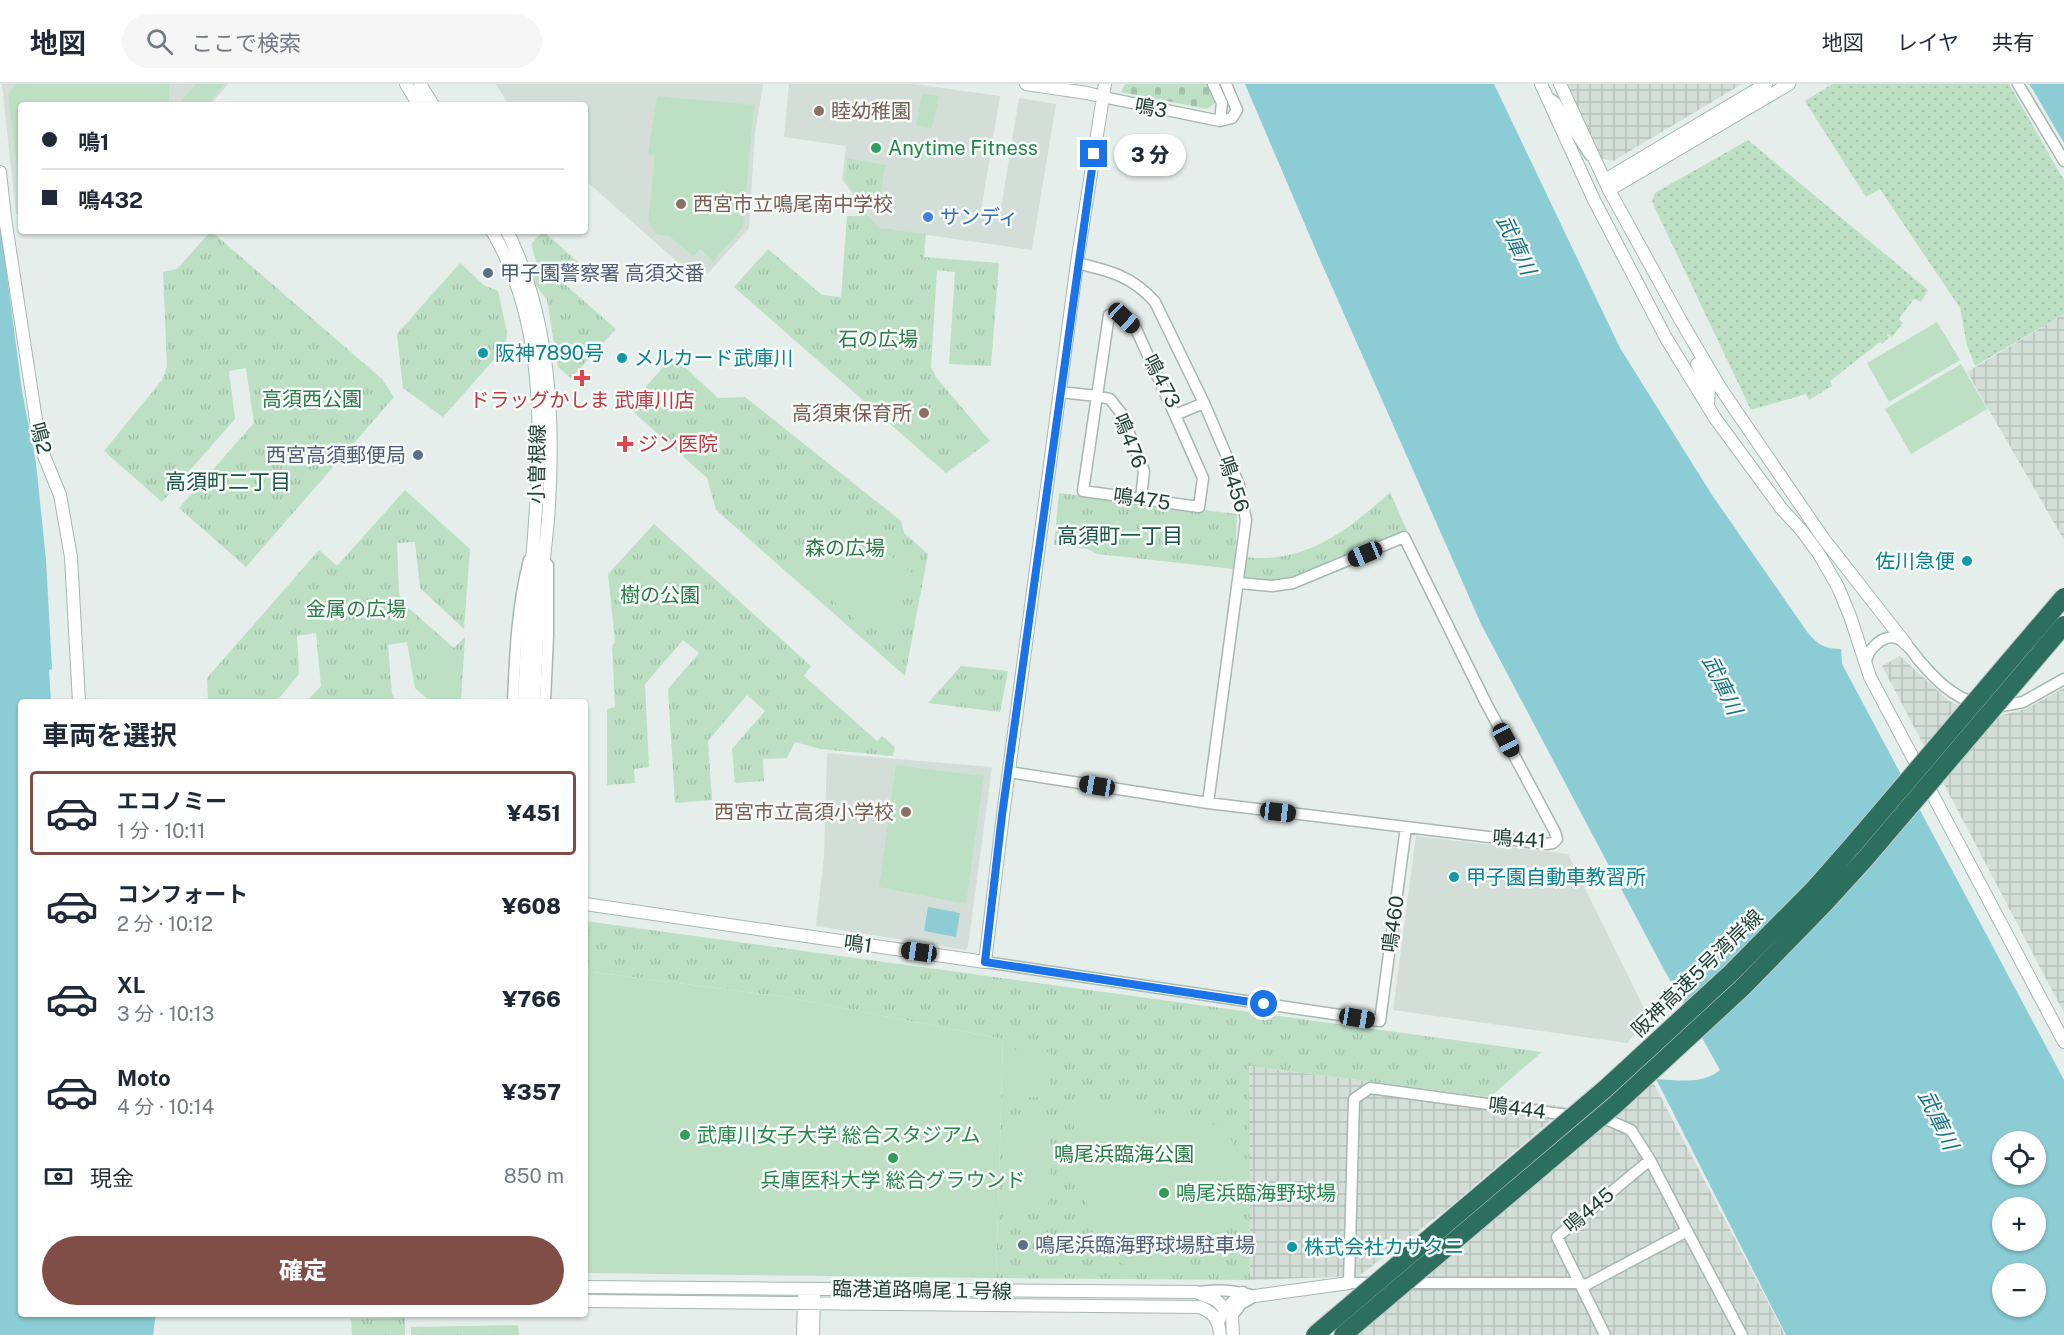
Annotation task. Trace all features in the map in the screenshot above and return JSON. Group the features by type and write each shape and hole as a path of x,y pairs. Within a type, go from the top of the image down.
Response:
{"highway":[{"name":"阪神高速5号湾岸線","path":"1315,1335 1646,1053 1774,930 1852,846 2064,597"},
{"name":"阪神高速5号湾岸線","path":"1343,1335 1615,1105 1742,988 1865,859 2064,625"},
{"path":"1302,1335 1452,1219"}],"street":[{"path":"406,84 416,102"},
{"path":"420,84 431,102"},
{"name":"鳴3","path":"1026,84 1087,93 1220,121"},
{"path":"985,962 1077,263 1104,84"},
{"path":"1213,84 1222,103 1220,121 1232,118 1237,110 1226,84"},
{"path":"1541,84 1594,200 1666,338 1746,462 1819,554 1838,587 1866,666 2064,1042"},
{"path":"1560,84 1607,185 1721,389 1779,476 1854,580 1936,680 1958,696 1992,708 2023,702 2064,679"},
{"path":"1607,185 1766,84"},
{"path":"1607,185 1789,84"},
{"path":"2018,84 2064,161"},
{"path":"1546,96 1555,102 1586,151 1596,161"},
{"name":"鳴2","path":"0,172 40,446 60,495 71,556 79,699"},
{"name":"小曽根線","path":"494,234 510,266 533,346 537,393 538,449 534,540 525,576 516,635 513,699"},
{"name":"小曽根線","path":"508,234 533,299 546,369 550,421 548,636 544,699"},
{"name":"鳴456","path":"1077,263 1119,274 1144,290 1155,302 1204,403 1239,485 1246,520 1208,803"},
{"path":"1667,295 1667,308 1709,389 1708,405"},
{"name":"鳴473","path":"1097,396 1108,315 1124,318 1136,329 1175,415 1204,403"},
{"path":"1060,392 1097,396"},
{"name":"鳴475","path":"1097,396 1083,491 1200,507 1203,478 1175,415"},
{"name":"鳴476","path":"1097,396 1110,399 1121,414 1144,471 1142,498"},
{"path":"524,699 548,520"},
{"name":"鳴441","path":"1009,772 1208,803 1553,843 1557,838 1486,703 1404,537 1293,583 1272,586 1239,583"},
{"path":"534,540 532,647 534,699"},
{"path":"1866,666 1866,656 1871,648 1888,638 1895,637 1906,644"},
{"name":"鳴460","path":"1380,1021 1406,827"},
{"name":"鳴1","path":"588,904 1380,1021"},
{"name":"鳴444","path":"1349,1283 1354,1099 1370,1088 1608,1120 1631,1130 1650,1160 1687,1231"},
{"name":"鳴445","path":"1605,1335 1557,1237 1650,1160"},
{"path":"1196,1292 1216,1289 1236,1290 1249,1294 1349,1283 1581,1285 1687,1231 1742,1335"},
{"name":"臨港道路鳴尾１号線","path":"588,1287 1196,1292 1216,1300 1228,1312"},
{"path":"803,1335 809,1288"},
{"path":"1219,1329 1228,1312 1241,1305 1249,1294"},
{"name":"臨港道路鳴尾１号線","path":"588,1301 1200,1307 1216,1317 1219,1329"},
{"path":"808,1304 813,1335"},
{"path":"1228,1312 1233,1335"}],"shaded area":[{"path":"2,84 228,84 213,102 18,102 18,214 16,214"},
{"name":"西宮市立鳴尾南中学校","path":"496,84 763,84 755,133 749,228 700,282 588,183 588,102 507,102"},
{"path":"789,84 914,84 1000,96 981,211 1000,214 1019,98 1056,104 1032,250 878,228 842,180 846,146 784,137"},
{"path":"1565,84 1742,84 1613,161 1599,158"},
{"path":"2064,314 2064,540 1967,372"},
{"path":"1900,656 1949,701 1980,715 1998,716 2026,709 2064,688 2064,1013 1882,666"},
{"name":"西宮市立高須小学校","path":"827,753 992,767 968,946 965,950 816,926 824,856"},
{"name":"甲子園自動車教習所","path":"1416,836 1568,854 1646,1012 1637,1032 1627,1043 1393,1010"},
{"path":"1248,1066 1566,1107 1451,1206 1359,1276 1250,1280"},
{"path":"1653,1082 1785,1335 1358,1335"}],"green space":[{"path":"16,84 169,84 169,102 18,102 18,176 8,94"},
{"path":"196,84 225,84 210,102 180,102"},
{"path":"1125,84 1209,84 1218,101 1207,109 1121,92"},
{"path":"1832,84 2009,84 2064,180 2064,314 1975,366 1967,345 1960,308 1880,189 1866,197 1805,101"},
{"path":"922,94 939,96 932,128 916,125"},
{"path":"657,96 754,105 743,227 713,262 701,249 693,256 669,236 656,234 648,221 655,155 648,154"},
{"path":"1748,140 1928,290 1921,302 1914,299 1899,319 1903,323 1892,337 1888,334 1889,337 1883,344 1880,342 1830,381 1832,386 1809,400 1806,394 1751,410 1652,202 1655,193"},
{"path":"847,158 885,165 880,201 857,197 845,180"},
{"name":"石の広場","path":"865,212 879,228 926,234 924,257 999,263 991,366 949,364 955,272 937,270 931,367 936,377 990,441 946,473 734,287 768,249 822,295 841,297 847,216 858,216"},
{"name":"高須西公園","path":"208,234 214,234 382,379 394,397 246,567 179,508 254,423 246,368 229,371 235,419 162,502 104,451 162,380 167,367 163,272 177,269"},
{"path":"540,234 546,234 578,262 561,281 616,329 571,378 558,367 547,300 532,280 536,261 531,244"},
{"path":"460,263 484,285 498,291 507,332 506,346 443,417 403,388 397,334"},
{"path":"1937,322 1960,360 1889,402 1867,363"},
{"name":"森の広場","path":"673,356 718,398 745,397 901,521 904,533 928,554 905,676 716,510 707,478 628,407"},
{"path":"1961,364 1987,409 1911,454 1885,409"},
{"name":"金属の広場","path":"405,490 470,549 464,629 420,588 415,542 397,543 399,593 405,605 454,648 465,637 461,699 428,699 415,688 407,642 388,645 392,694 394,699 309,699 321,686 316,633 297,636 299,674 278,699 208,699 207,678 319,550 337,566"},
{"path":"1390,492 1408,533 1290,581 1272,583 1235,579 1235,569 1097,554 1088,549 1054,545 1059,493 1237,514 1235,555 1258,558 1279,557 1319,544 1356,521"},
{"path":"848,504 885,536 878,545 916,577 891,606 908,621 890,641 861,617 857,621 832,600 827,604 789,571"},
{"name":"樹の公園","path":"654,524 811,666 804,676 877,741 882,736 895,747 893,756 820,749 795,742 787,758 763,759 764,781 735,783 732,749 765,711 747,695 708,741 712,800 675,803 668,689 699,653 683,640 645,684 649,767 634,769 635,783 607,785 607,709 615,707 612,646 615,642 608,574"},
{"path":"431,651 462,652 459,699 428,696"},
{"path":"961,666 1008,671 1000,712 928,703"},
{"path":"896,765 984,776 966,904 879,887"},
{"name":"鳴尾浜臨海公園","path":"588,921 1542,1052 1490,1097 1249,1066 1250,1280 996,1278 1003,1039 786,997 588,971"},
{"path":"588,971 786,997 1003,1039 996,1278 588,1273"},
{"path":"1005,1049 1051,1052 1049,1098 1003,1096"},
{"name":"鳴尾浜臨海野球場","path":"1091,1101 1222,1126 1226,1132 1242,1165 1244,1187 1237,1208 1229,1221 1194,1256 1167,1266 1138,1267 1112,1259 1094,1245 1073,1119"},
{"path":"1005,1115 1050,1116 1048,1211 1003,1210"},
{"path":"405,1318 405,1335 352,1335 351,1319"},
{"path":"518,1325 519,1335 411,1335 411,1327"}],"water":[{"name":"武庫川","path":"1245,84 1494,84 1620,348 1712,495 1808,633 1822,646 1841,649 1842,664 2064,1080 2064,1335 1786,1335 1656,1079 1698,1080 1720,1070 1661,964 1482,626"},
{"path":"2029,84 2064,84 2064,143 2033,90"},
{"path":"0,222 22,391 36,463 46,560 52,669 49,670 51,699 18,699 18,1317 156,1317 153,1335 0,1335"},
{"path":"928,907 960,913 956,937 924,931"}],"place":[{"name":"睦幼稚園","path":"819,111"},
{"name":"Anytime Fitness","path":"876,148"},
{"name":"西宮市立鳴尾南中学校","path":"681,204"},
{"name":"サンディ","path":"928,217"},
{"name":"甲子園警察署 高須交番","path":"488,273"},
{"name":"阪神7890号","path":"483,353"},
{"name":"メルカード武庫川","path":"622,358"},
{"name":"ドラッグかしま 武庫川店","path":"582,378"},
{"name":"高須東保育所","path":"924,413"},
{"name":"ジン医院","path":"625,444"},
{"name":"西宮高須郵便局","path":"418,455"},
{"name":"佐川急便","path":"1967,561"},
{"name":"西宮市立高須小学校","path":"906,812"},
{"name":"甲子園自動車教習所","path":"1454,877"},
{"name":"武庫川女子大学 総合スタジアム","path":"685,1135"},
{"name":"兵庫医科大学 総合グラウンド","path":"893,1158"},
{"name":"鳴尾浜臨海野球場","path":"1164,1193"},
{"name":"鳴尾浜臨海野球場駐車場","path":"1023,1245"},
{"name":"株式会社カサタニ","path":"1292,1247"}],"district":[{"name":"高須町二丁目","path":"228,482"},
{"name":"高須町一丁目","path":"1120,536"}],"route":[{"path":"1094,154 1077,263 1002,815 985,962 1264,1004"}]}
